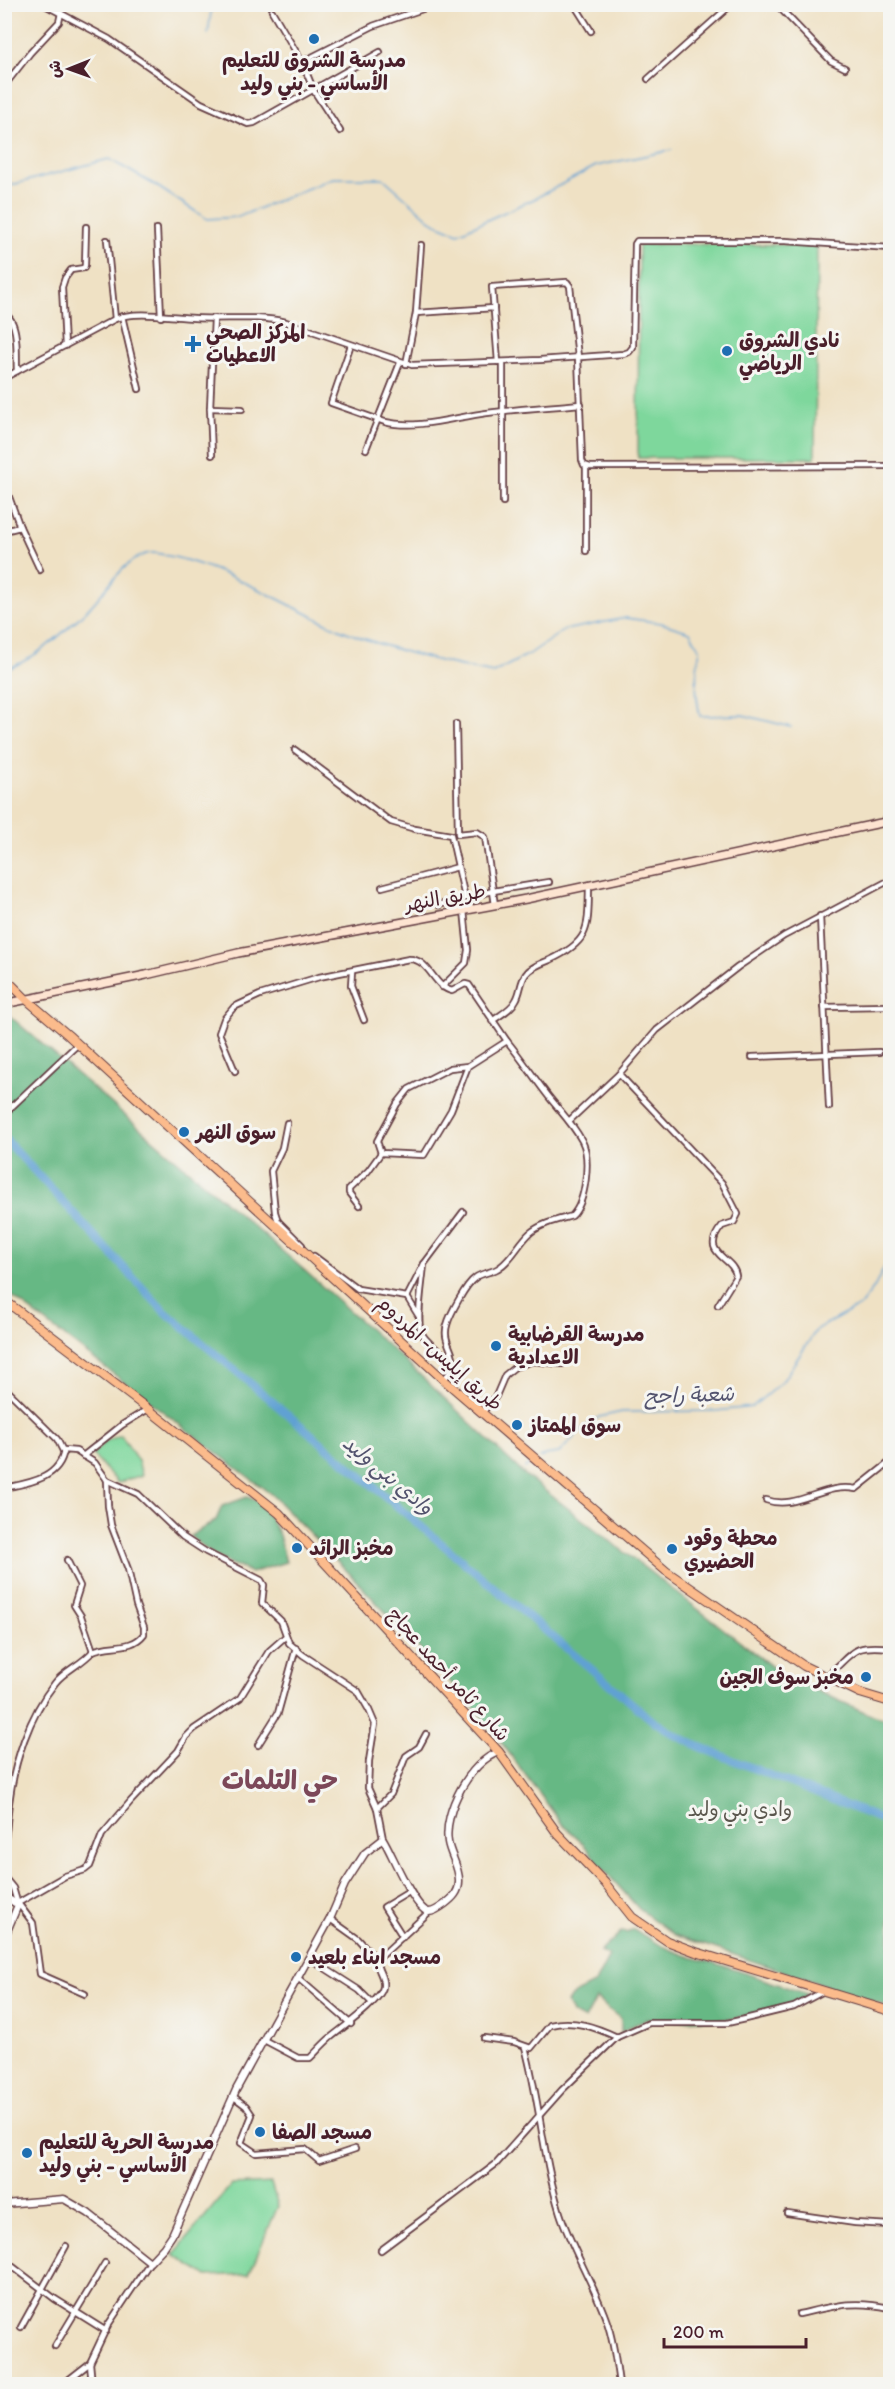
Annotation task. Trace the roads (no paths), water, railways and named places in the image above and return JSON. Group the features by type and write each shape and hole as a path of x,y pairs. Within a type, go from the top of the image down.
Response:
{"main road":[{"name":"طريق النهر","path":"4,1004 250,951 589,886 891,821"},
{"name":"طريق إيليس- المردوم","path":"4,977 444,1380 666,1571 783,1653 825,1678 860,1694 891,1702"},
{"name":"شارع ثامر أحمد عجاج","path":"4,1300 148,1409 279,1513 499,1752 557,1833 605,1883 632,1917 667,1941 696,1952 891,2011"}],"street":[{"path":"43,4 116,43 201,103 242,123 254,123 380,52"},
{"path":"302,62 373,26 437,4"},
{"path":"574,4 591,31"},
{"path":"648,79 732,4"},
{"path":"776,4 831,61 845,68"},
{"path":"272,11 302,62 314,91 340,131"},
{"path":"4,86 59,22 61,13"},
{"path":"65,346 63,283 71,270 84,268 86,265 86,227"},
{"path":"157,229 161,317"},
{"path":"107,240 115,319"},
{"path":"4,378 122,316 269,318 403,363 427,366 623,354 629,352 633,347 635,244 637,241 785,241 891,248"},
{"path":"366,449 403,363 416,313 421,245"},
{"path":"502,502 501,362 492,287 567,282 570,286 578,357 582,460 586,466 586,551"},
{"path":"416,313 494,308"},
{"path":"4,314 9,316 14,323 17,371"},
{"path":"122,316 139,389"},
{"path":"212,455 210,408 214,318"},
{"path":"351,345 331,403 377,420 406,424 503,411 581,404"},
{"path":"210,408 242,409"},
{"path":"586,466 891,466"},
{"path":"8,495 40,570"},
{"path":"4,531 20,527"},
{"path":"456,724 459,834"},
{"path":"295,750 392,822 415,829 451,835 477,832 485,837 495,905"},
{"path":"451,835 465,898"},
{"path":"382,887 458,867"},
{"path":"570,1121 619,1074 668,1020 738,967 820,916 891,880"},
{"path":"439,905 493,891 549,882"},
{"path":"492,1021 517,999 528,972 564,953 580,941 585,931 589,886"},
{"path":"442,987 466,963 468,950 464,910"},
{"path":"820,916 829,1107"},
{"path":"235,1071 219,1033 224,1019 234,1007 260,995 320,977 414,959 422,963 442,987 452,991 465,984 469,985 492,1021 570,1121 585,1149 585,1184 579,1206 572,1215 540,1226 526,1238 502,1267 475,1277 470,1283 447,1323 447,1336 454,1362 452,1371 444,1380"},
{"path":"352,972 351,986 364,1020"},
{"path":"824,1007 891,1006"},
{"path":"381,1153 377,1142 402,1096 409,1089 450,1068 468,1066 507,1041"},
{"path":"4,1114 78,1044"},
{"path":"752,1058 879,1052"},
{"path":"381,1153 423,1155 451,1110 468,1066"},
{"path":"619,1074 722,1183 737,1211 737,1218 734,1222 722,1226 714,1242 715,1251 736,1273 734,1282 718,1305"},
{"path":"287,1123 282,1148 271,1171 274,1212 278,1221 310,1255 358,1289 407,1297 418,1315"},
{"path":"359,1206 349,1193 349,1189 368,1172 381,1153"},
{"path":"407,1297 424,1264 463,1212"},
{"path":"424,1264 423,1289 418,1315 420,1332 426,1340 454,1362"},
{"path":"482,1413 496,1396 505,1375 515,1367 533,1361 562,1364"},
{"path":"4,1386 57,1439 64,1453"},
{"path":"83,1456 122,1425 148,1409"},
{"path":"4,1488 40,1481 54,1468 64,1453 64,1449 71,1449 94,1464 108,1480 138,1494 181,1535 206,1552 261,1580 264,1585 262,1604 281,1620 286,1636 296,1648 358,1691 369,1710 375,1724 369,1761 368,1788 377,1808 383,1839 409,1892 422,1909 429,1912"},
{"path":"766,1500 787,1503 830,1489 856,1489 891,1462"},
{"path":"4,1844 12,1782 22,1745 55,1683 93,1651 126,1646 138,1641 144,1634 128,1569 111,1525 108,1480"},
{"path":"67,1560 80,1586 75,1605 93,1651"},
{"path":"4,1938 18,1904 64,1876 85,1870 90,1866 102,1835 175,1755 194,1729 240,1698 268,1651 286,1636"},
{"path":"825,1678 854,1651 871,1646 891,1648"},
{"path":"258,1745 281,1704 296,1648"},
{"path":"377,1808 391,1794 406,1756 419,1747 426,1734"},
{"path":"264,2040 306,2060 328,2039 351,2024 383,1990 382,1977 376,1965 377,1960 429,1912 439,1908 454,1896 459,1884 447,1830 453,1802 489,1755 499,1752"},
{"path":"63,2385 90,2362 106,2331 150,2262 172,2235 234,2097 330,1919 353,1870 365,1853 383,1839"},
{"path":"4,1877 13,1888 18,1904 33,1923 40,1974 86,1994"},
{"path":"403,1937 384,1907 409,1892"},
{"path":"4,1896 18,1904"},
{"path":"330,1919 358,1939 377,1960"},
{"path":"309,1958 358,1990 371,2002"},
{"path":"298,1978 351,2024"},
{"path":"381,2250 496,2164 562,2090 617,2037 649,2024 727,2023 745,2019 794,2007 825,1990"},
{"path":"484,2038 514,2042 525,2047 534,2046 547,2028 554,2024 587,2024 617,2037"},
{"path":"525,2047 536,2091 543,2145 557,2202 574,2249 607,2320 613,2341 619,2385"},
{"path":"234,2097 246,2106 252,2115 241,2143 256,2153 305,2149 318,2161 355,2149"},
{"path":"4,2204 63,2199 88,2213 150,2262"},
{"path":"787,2213 855,2223 891,2225"},
{"path":"21,2327 66,2246"},
{"path":"4,2260 44,2289 48,2295 106,2331"},
{"path":"55,2346 105,2263"},
{"path":"799,2314 849,2303 867,2303 891,2308"},
{"path":"90,2362 92,2385"}],"waterway":[{"path":"208,34 212,4"},
{"path":"4,187 109,159 155,185 207,219 238,217 333,178 383,178 434,223 458,233 534,199 596,166 672,150"},
{"path":"4,670 39,652 69,627 133,560 142,555 154,553 218,571 323,622 362,638 418,655 493,673 531,653 564,630 626,618 661,623 690,632 700,650 696,683 700,716 743,715 791,727"},
{"name":"وادي بني وليد","path":"4,1138 162,1309 652,1720 700,1747 890,1823"},
{"name":"شعبة راجح","path":"540,1458 559,1453 583,1428 599,1417 622,1412 716,1411 752,1407 782,1382 817,1329 860,1306 874,1288 890,1256"},
{"path":"525,1468 532,1463"}],"place":[{"name":"مدرسة الشروق للتعليم الأساسي - بني وليد","path":"314,39"},
{"name":"المركز الصحي الاعطيات","path":"193,344"},
{"name":"نادي الشروق الرياضي","path":"727,351"},
{"name":"سوق النهر","path":"184,1132"},
{"name":"مدرسة القرضابية الاعدادية","path":"496,1346"},
{"name":"سوق الممتاز","path":"517,1425"},
{"name":"مخبز الرائد","path":"297,1548"},
{"name":"محطة وقود الحضيري","path":"672,1549"},
{"name":"مخبز سوف الجين","path":"866,1677"},
{"name":"مسجد ابناء بلعيد","path":"296,1957"},
{"name":"مسجد الصفا","path":"260,2132"},
{"name":"مدرسة الحرية للتعليم الأساسي - بني وليد","path":"27,2153"}],"district":[{"name":"حي التلمات","path":"280,1780"}]}
